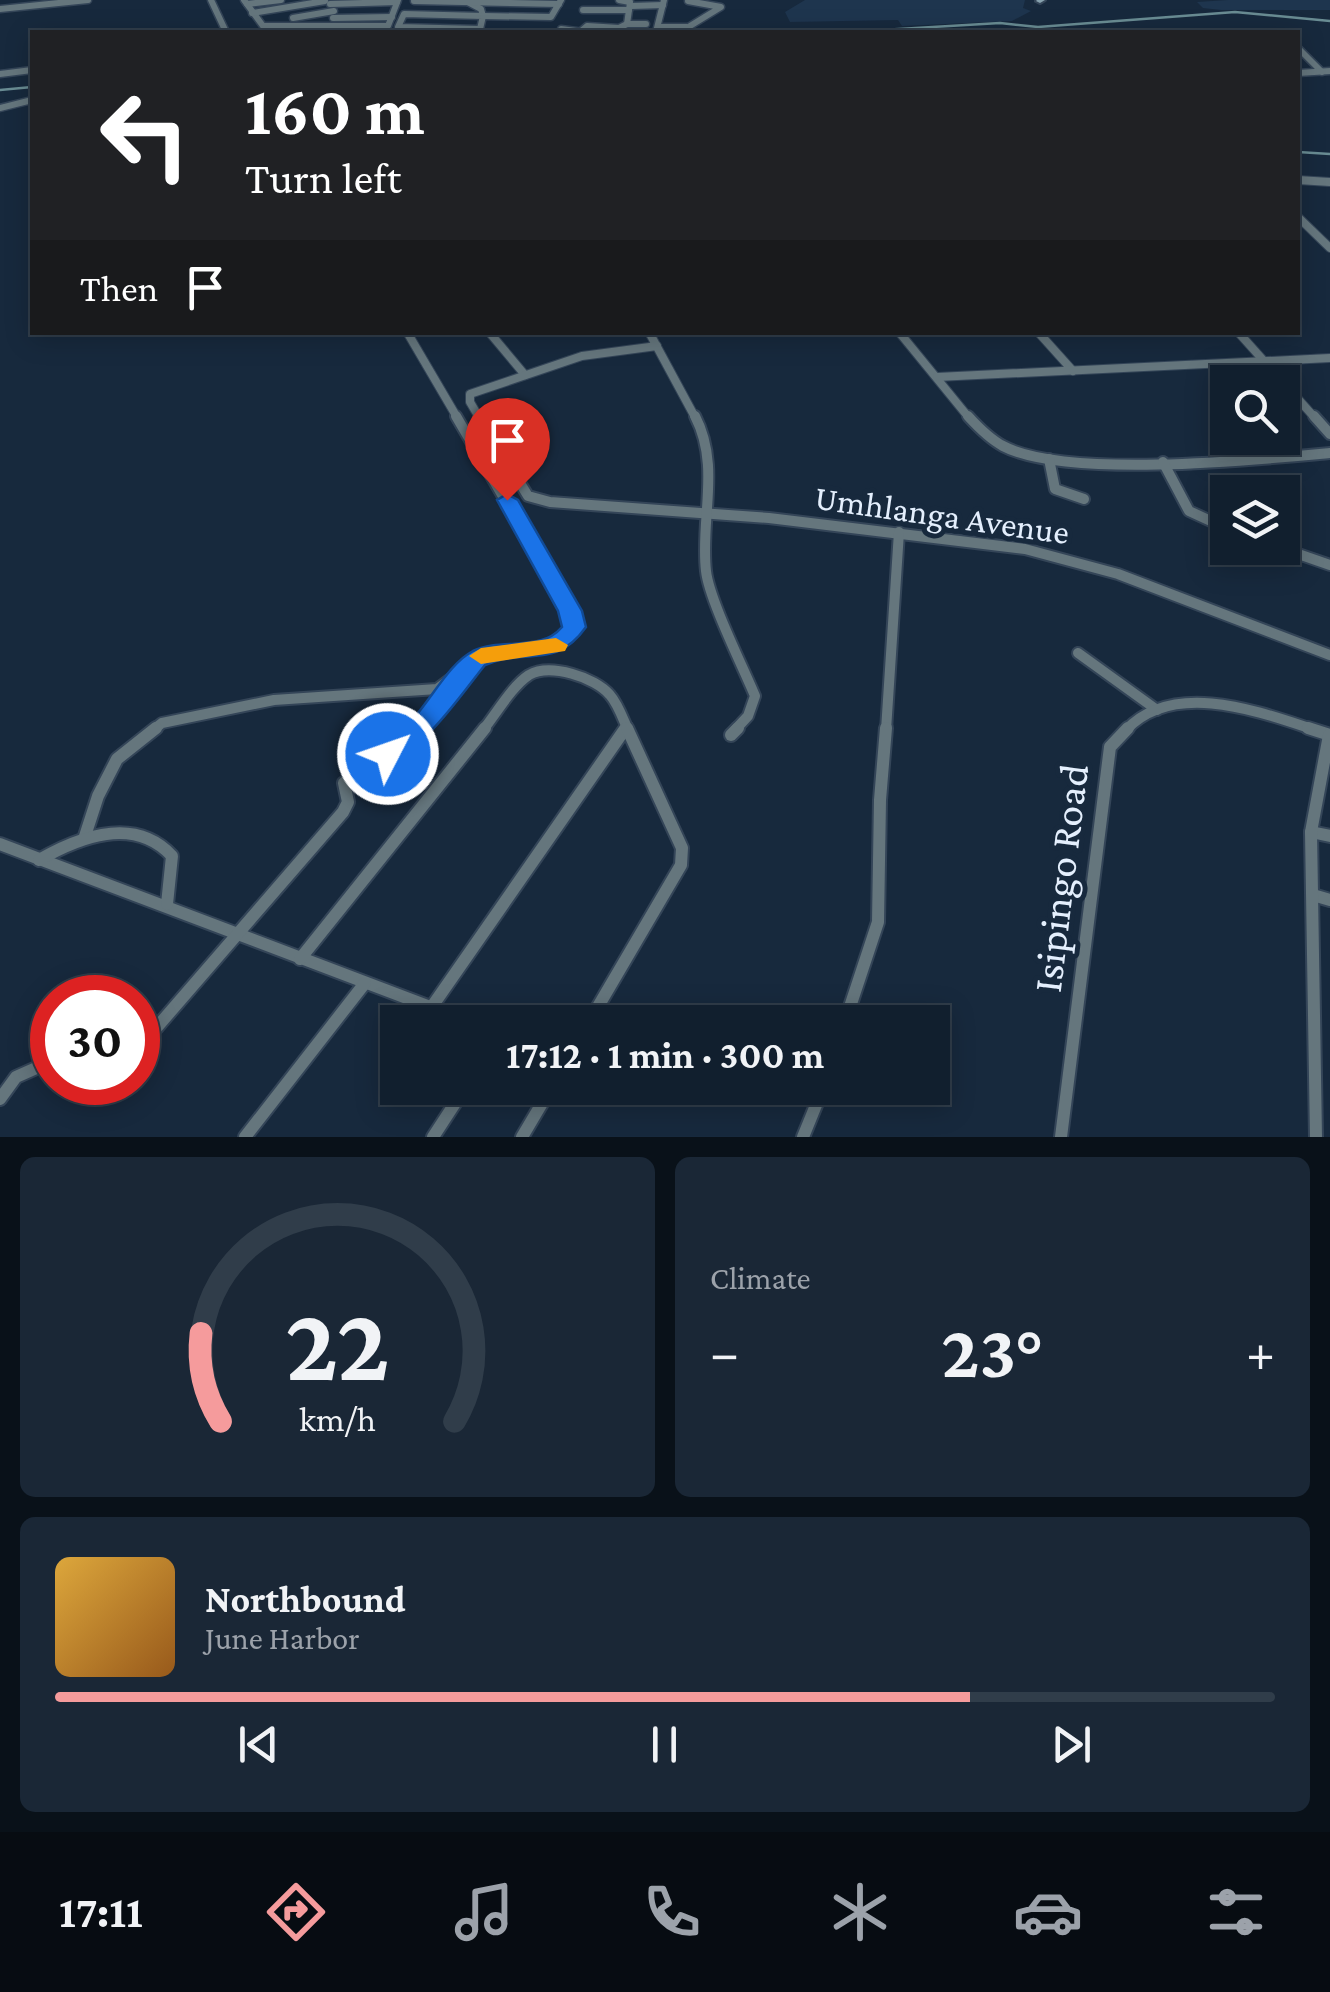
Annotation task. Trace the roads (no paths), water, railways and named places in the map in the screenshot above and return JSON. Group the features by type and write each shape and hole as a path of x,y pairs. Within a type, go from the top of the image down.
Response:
{"street":[{"path":"0,10 88,0"},
{"path":"212,0 225,30"},
{"path":"252,13 397,1 387,26 263,26 252,13 246,2 281,0"},
{"path":"619,0 630,1 626,24"},
{"path":"414,1 467,1 560,2 551,17 483,16 400,16 398,27 481,28 483,16 480,8 467,1"},
{"path":"582,10 663,4 657,28 688,26 720,7 688,1"},
{"path":"324,26 329,7"},
{"path":"293,18 329,7 392,16"},
{"path":"584,30 588,26 619,28 646,24"},
{"path":"561,29 568,30"},
{"path":"1300,50 1330,82"},
{"path":"0,74 30,70"},
{"path":"0,108 30,100"},
{"path":"1300,180 1330,182"},
{"path":"1300,218 1330,248"},
{"path":"1300,229 1310,228"},
{"path":"160,1023 234,933 343,812 348,802 344,782 405,742 484,655 558,644 575,624 409,335"},
{"path":"492,335 524,374 582,356 657,346"},
{"path":"652,335 704,434 709,460 706,574 755,696 748,716 731,735"},
{"path":"902,335 999,444 1020,454 1048,459 1164,462 1330,453"},
{"path":"1041,335 1073,371"},
{"path":"1241,335 1330,434"},
{"path":"937,378 1330,358"},
{"name":"Umhlanga Avenue","path":"524,374 479,388 469,397 528,496 550,502 709,513 994,543 1086,565 1330,655"},
{"path":"1048,459 1056,489 1084,499"},
{"path":"1164,462 1189,511 1210,521"},
{"path":"851,1005 878,922 880,800 899,532"},
{"path":"1300,555 1330,565"},
{"path":"1078,653 1157,710"},
{"path":"300,958 529,674 554,672 603,687 616,702 679,840 682,858 599,1005"},
{"path":"85,836 98,796 117,759 162,723 274,700 436,689 462,675"},
{"name":"Isipingo Road","path":"1061,1137 1106,760 1119,734 1157,710 1193,702 1224,703 1329,735"},
{"path":"433,1005 625,728"},
{"path":"1316,1137 1323,976 1313,895 1311,832 1329,735"},
{"path":"39,860 85,836 119,832 168,850 173,864 167,904"},
{"path":"1311,832 1330,836"},
{"path":"0,844 167,904 423,1005"},
{"path":"1313,895 1330,900"},
{"path":"246,1137 365,984"},
{"path":"0,1099 16,1077 30,1071"},
{"path":"433,1137 454,1105"},
{"path":"522,1137 541,1105"},
{"path":"802,1137 816,1105"}],"waterway":[{"path":"882,30 1000,23 1038,27 1235,12 1330,21"},
{"path":"0,90 30,87"},
{"path":"1300,152 1330,154"}]}
